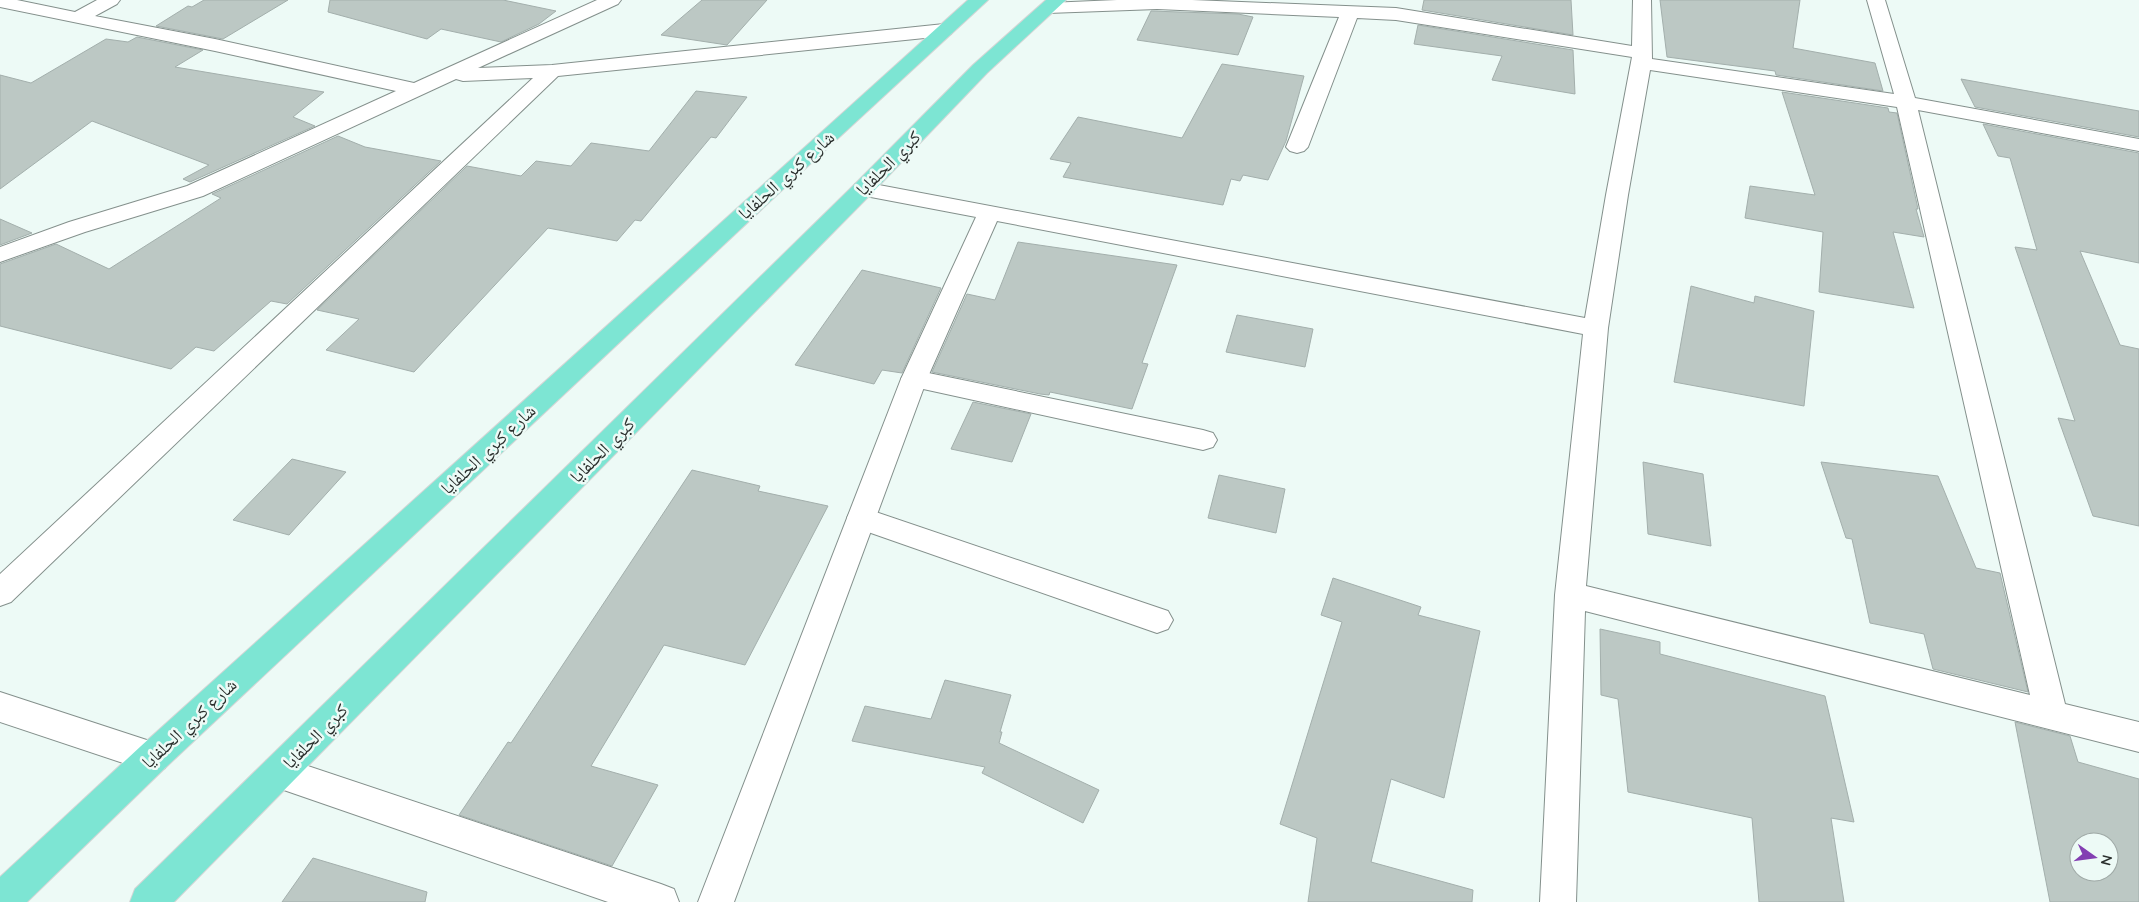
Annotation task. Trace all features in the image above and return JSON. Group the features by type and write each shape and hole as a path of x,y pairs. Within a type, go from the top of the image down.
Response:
{"main road":[{"name":"شارع كبري الحلفايا","path":"0,902 153,756 944,30 979,0"},
{"name":"كبري الحلفايا","path":"148,902 863,189 980,69 1053,4"}],"street":[{"path":"77,18 111,0"},
{"path":"2,252 195,191 612,0"},
{"path":"1558,902 1570,595 1596,328 1617,195 1642,58 1642,0"},
{"path":"1876,0 1906,102 2051,715"},
{"path":"0,2 215,45 416,90"},
{"path":"1053,4 1166,4 1396,14 1642,58 1906,102 2139,145"},
{"path":"1297,147 1350,12"},
{"path":"449,76 552,71 944,30"},
{"path":"0,593 552,71"},
{"path":"863,189 1596,328"},
{"path":"716,902 914,379 989,213"},
{"path":"914,379 1203,440"},
{"path":"861,518 1157,620"},
{"path":"1570,595 2139,737"},
{"path":"0,707 153,756"},
{"path":"278,772 661,902"}],"building":[{"path":"204,0 288,0 223,39 156,26 188,6 192,7"},
{"path":"330,0 503,0 556,11 539,24 501,42 441,29 427,39 328,12"},
{"path":"702,0 767,0 727,45 661,35"},
{"path":"1424,0 1571,0 1573,35 1422,10"},
{"path":"1660,0 1800,0 1793,48 1875,63 1883,91 1776,75 1775,71 1667,57"},
{"path":"1151,11 1238,14 1253,17 1238,55 1137,40"},
{"path":"1418,25 1573,50 1575,94 1492,80 1502,56 1414,44"},
{"path":"137,37 203,50 175,67 324,92 293,117 315,126 190,182 183,179 209,165 92,121 0,189 0,75 31,83 106,39 128,42"},
{"path":"1222,64 1304,76 1286,141 1268,180 1243,175 1240,181 1231,179 1223,205 1063,177 1071,163 1050,159 1078,117 1182,138"},
{"path":"1961,79 2139,111 2139,137 1975,107"},
{"path":"696,91 747,97 716,138 711,137 641,221 635,220 617,241 548,228 414,372 326,350 359,319 317,310 467,166 521,176 536,161 571,166 591,143 649,151"},
{"path":"1782,92 1888,108 1889,112 1897,113 1918,209 1916,209 1924,237 1893,232 1914,308 1819,292 1823,232 1745,218 1750,186 1815,195"},
{"path":"1983,124 2139,153 2139,263 2080,251 2120,345 2139,349 2139,526 2093,516 2058,418 2075,421 2015,247 2037,250 2010,158 1998,156"},
{"path":"338,136 365,147 441,161 287,304 271,301 214,351 196,347 171,369 0,326 0,264 56,244 109,269 221,198 212,194"},
{"path":"0,219 32,233 0,245"},
{"path":"1018,242 1177,265 1142,363 1148,364 1132,409 1050,392 1049,395 1040,394 932,372 967,294 995,300"},
{"path":"862,270 941,288 902,373 882,370 874,384 795,365"},
{"path":"1691,286 1754,303 1755,296 1814,311 1804,406 1674,382"},
{"path":"1237,315 1313,329 1305,367 1226,352"},
{"path":"973,402 1031,414 1012,462 951,449"},
{"path":"292,459 346,472 289,535 233,520"},
{"path":"1643,462 1703,474 1711,546 1648,534"},
{"path":"1821,462 1938,476 1976,568 2000,573 2028,692 1933,669 1924,634 1870,623 1852,539 1846,538"},
{"path":"692,470 760,486 758,491 828,506 745,665 664,645 591,766 658,785 612,866 459,815 508,742 511,743"},
{"path":"1219,475 1285,489 1276,533 1208,518"},
{"path":"1333,578 1421,607 1418,615 1480,631 1444,798 1391,779 1371,862 1473,890 1472,902 1308,902 1317,838 1280,824 1342,622 1321,615"},
{"path":"1600,629 1660,642 1660,654 1825,696 1854,822 1831,818 1844,902 1759,902 1752,818 1628,792 1618,699 1601,695"},
{"path":"945,680 1011,695 1000,732 1002,732 999,743 1099,790 1083,823 982,773 985,767 852,741 865,706 931,719"},
{"path":"2015,722 2070,736 2078,762 2139,779 2139,902 2050,902"},
{"path":"313,858 427,892 425,902 282,902"}]}
